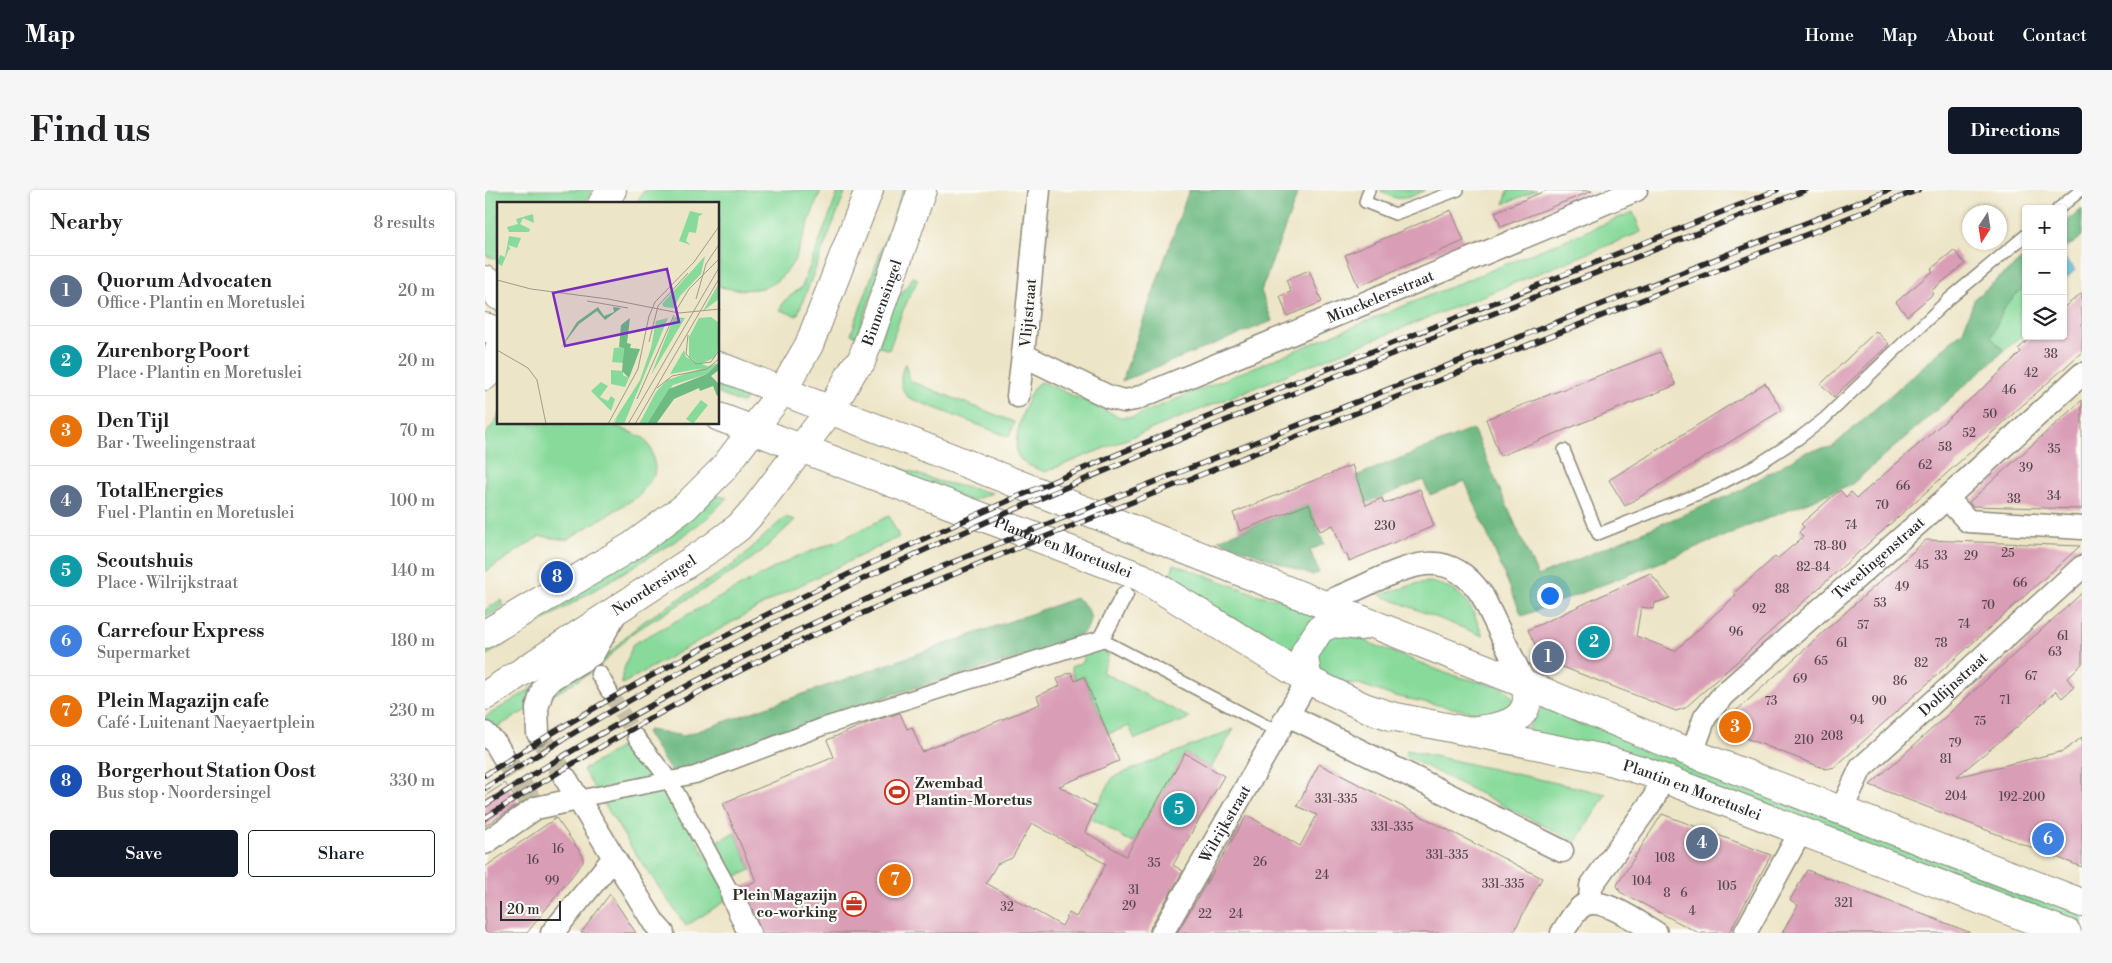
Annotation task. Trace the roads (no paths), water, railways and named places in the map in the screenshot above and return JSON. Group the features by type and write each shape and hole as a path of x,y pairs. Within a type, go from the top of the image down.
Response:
{"main road":[{"path":"603,202 612,190"},
{"path":"614,202 621,190"},
{"path":"485,634 633,546 677,513 723,469 783,390 809,345 869,190"},
{"name":"Binnensingel","path":"800,448 831,409 855,367 861,362 922,190"},
{"path":"485,278 497,293"},
{"path":"485,327 497,331"},
{"path":"485,376 497,357"},
{"path":"720,366 1525,684 1692,753 2082,903"},
{"name":"Plantin en Moretuslei","path":"720,417 1141,577 1308,680 1364,707 1391,716 1465,732 1600,758 1644,771 2067,933"},
{"name":"Noordersingel","path":"485,696 617,611 739,527 800,448"},
{"path":"1308,680 1304,664 1306,651 1320,629 1327,625 1341,623 1385,630"},
{"path":"1465,732 1497,728 1517,719 1524,710 1527,701 1525,684"}],"street":[{"name":"Vlijtstraat","path":"1039,190 1023,354 1109,397 1124,401"},
{"name":"Minckelersstraat","path":"1124,401 1144,395 1635,190"},
{"path":"1017,396 1023,354"},
{"name":"Tweelingenstraat","path":"1692,753 1705,717 1723,695 1947,498 2082,374"},
{"path":"1947,498 1968,521 2082,528"},
{"path":"1322,604 1412,565 1439,564 1451,568 1469,580 1482,595 1525,684"},
{"name":"Dolfijnstraat","path":"1841,811 1861,768 2082,567"},
{"path":"485,843 533,805 578,799 695,775 830,724 1101,639 1125,594"},
{"path":"539,733 537,708 543,688 553,678 593,654 617,611"},
{"path":"599,674 609,691"},
{"path":"1308,680 1283,723 1562,851"},
{"name":"Wilrijkstraat","path":"1162,933 1283,723"},
{"path":"485,733 496,744 503,756"},
{"path":"636,737 669,780 732,895 749,933"},
{"path":"1590,903 1591,886 1654,798 1662,778"},
{"path":"566,779 613,859 654,924 663,933"},
{"path":"1745,933 1801,831"},
{"path":"552,933 613,859"},
{"path":"1562,933 1577,912 1583,906 1590,903 1612,908 1656,933"}],"lane":[{"path":"1369,190 1365,202 1395,214 1458,190"},
{"path":"2063,205 2081,190"},
{"path":"1564,450 1598,534 1713,488 1757,466 1824,419 1949,299 2022,237"},
{"path":"1101,639 1283,723"}],"water":[{"path":"2067,261 2075,270 2067,277"}],"tunnel":[{"path":"609,691 636,737"},
{"path":"538,733 566,779"},
{"path":"503,756 531,801"}],"railway":[{"path":"485,775 579,717 676,662 873,562 974,516 1177,429 1777,190"},
{"path":"485,788 582,728 682,672 782,619 988,521 1198,432 1806,190"},
{"path":"485,805 637,713 715,671 847,608 1007,540 1889,190"},
{"path":"485,818 562,770 680,702 760,661 856,616 1077,524 1918,190"}],"place":[{"name":"Borgerhout Station Oost","path":"557,577"},
{"name":"Zurenborg Poort","path":"1594,642"},
{"name":"Quorum Advocaten","path":"1548,657"},
{"name":"Den Tijl","path":"1735,727"},
{"name":"Zwembad Plantin-Moretus","path":"897,792"},
{"name":"Scoutshuis","path":"1179,809"},
{"name":"Carrefour Express","path":"2048,839"},
{"name":"TotalEnergies","path":"1702,843"},
{"name":"Plein Magazijn cafe","path":"895,880"},
{"name":"Plein Magazijn co-working","path":"854,904"}]}
